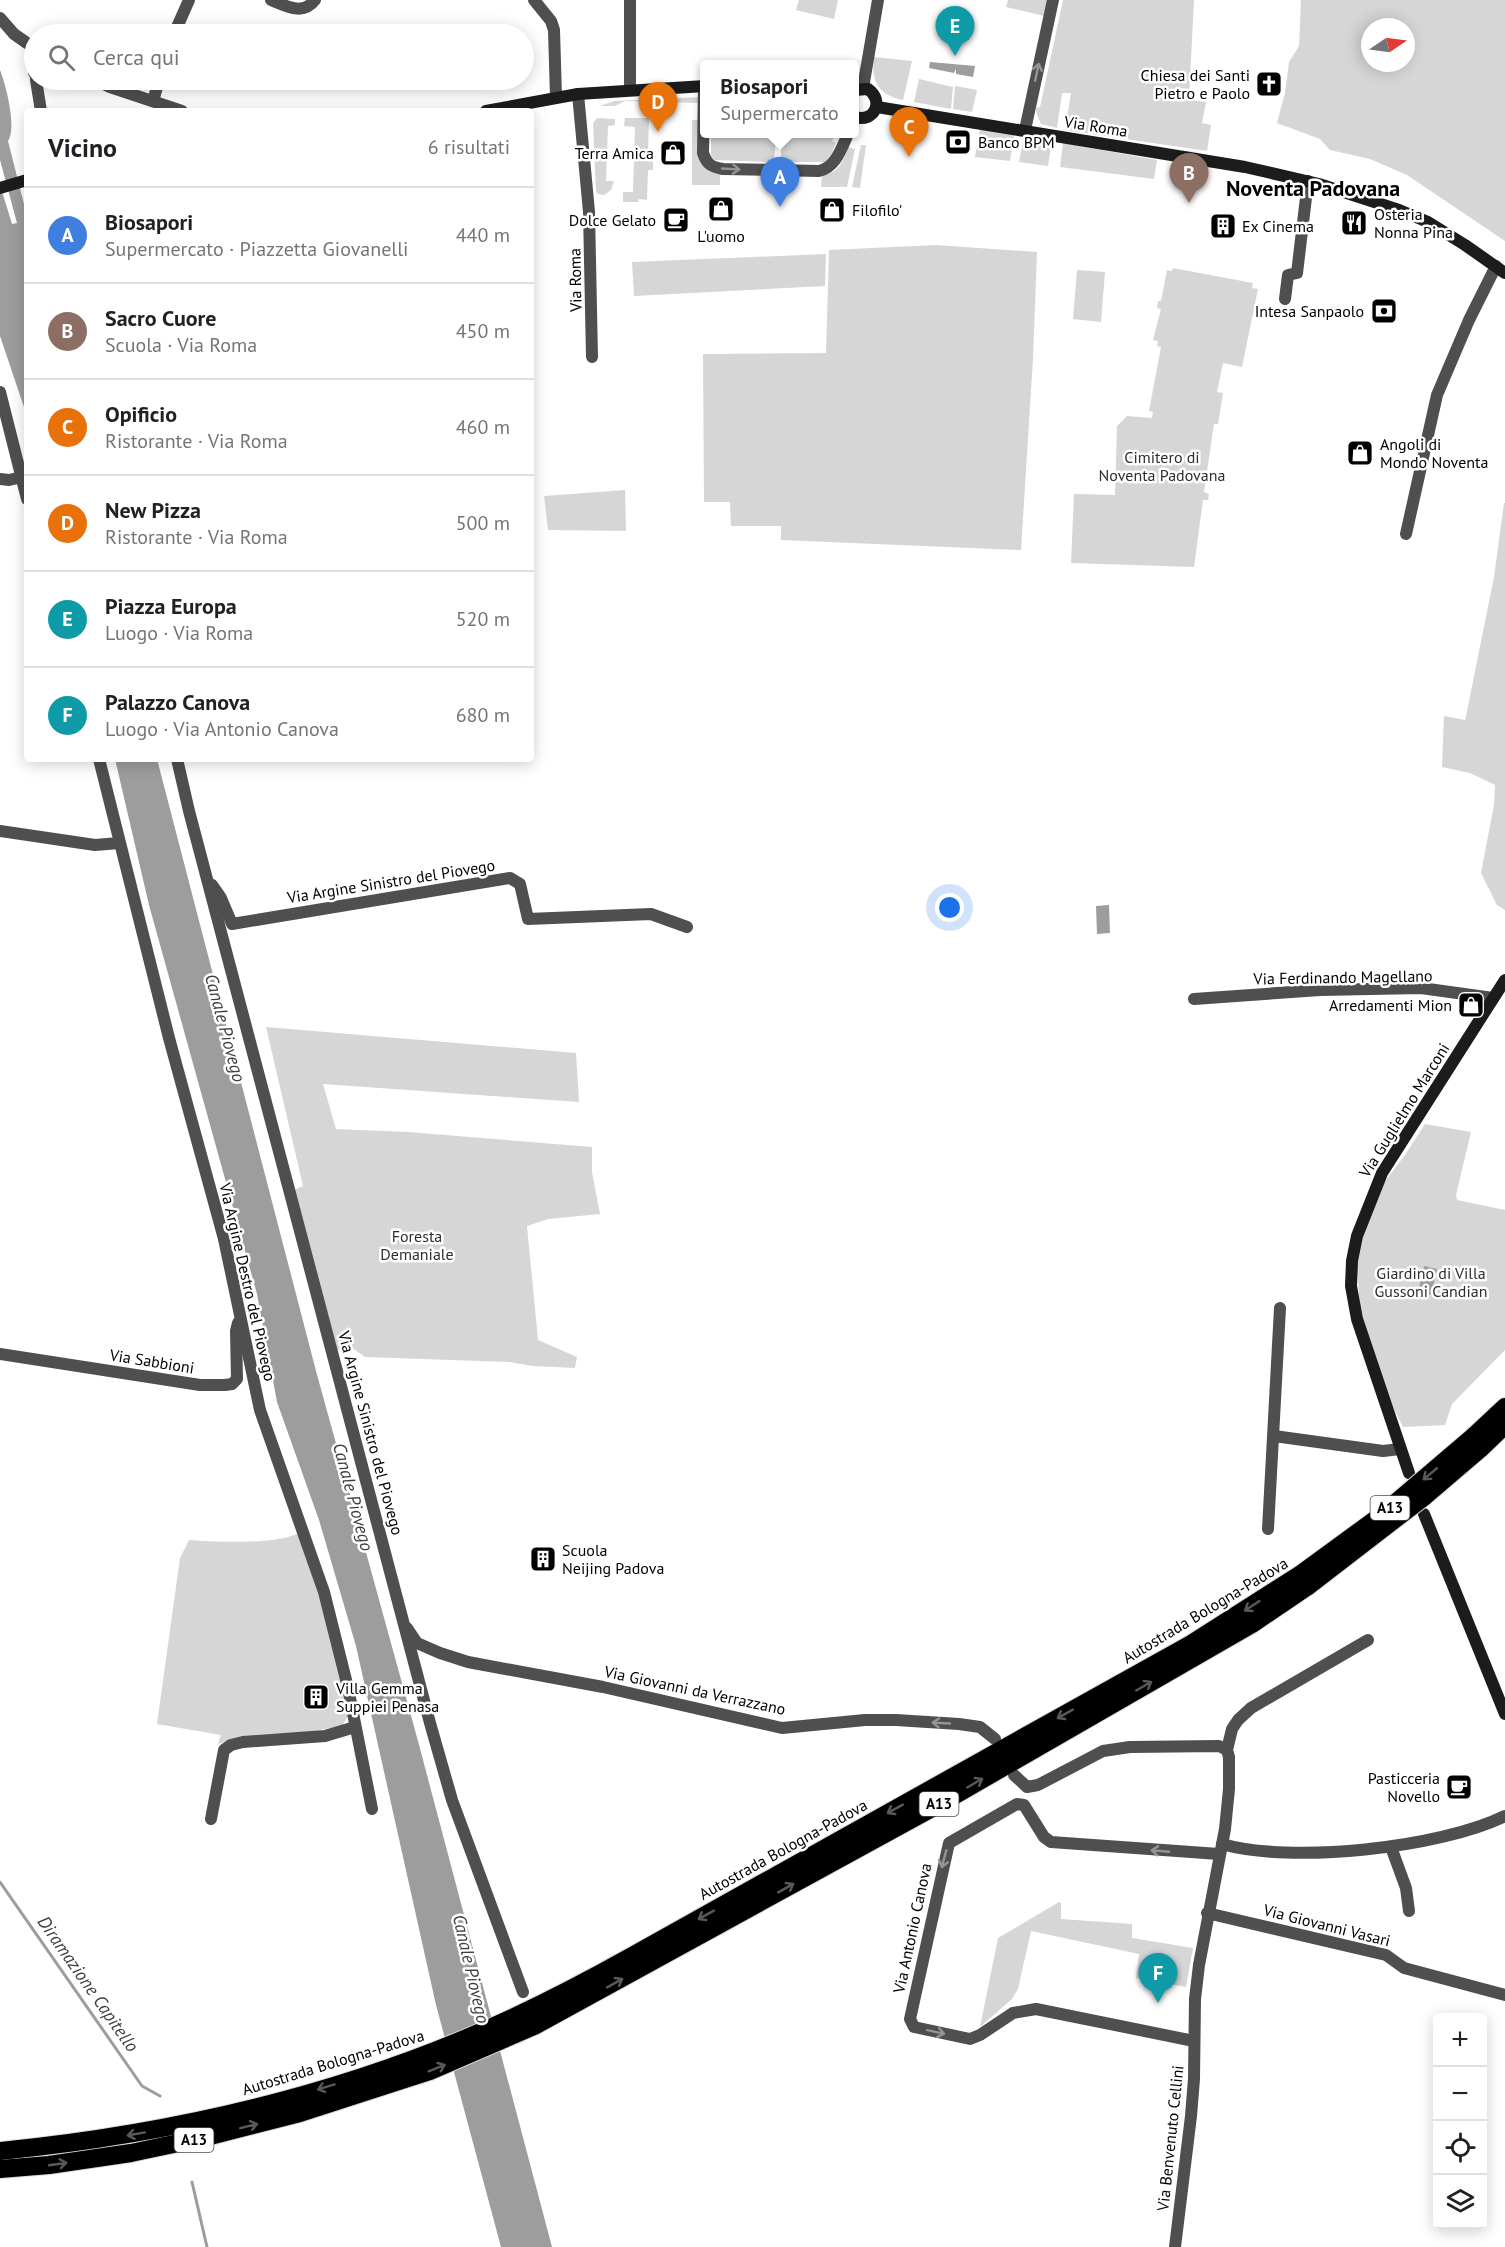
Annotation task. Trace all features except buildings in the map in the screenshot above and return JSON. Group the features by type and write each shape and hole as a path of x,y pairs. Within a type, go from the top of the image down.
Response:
{"highway":[{"name":"Autostrada Bologna-Padova","path":"1477,1443 1505,1407"},
{"name":"Autostrada Bologna-Padova","path":"0,2169 49,2165 131,2153 300,2113 471,2036 561,2003 1304,1580 1379,1517 1477,1443 1505,1425"},
{"name":"Autostrada Bologna-Padova","path":"0,2151 105,2139 170,2127 382,2078"}],"street":[{"path":"178,24 189,0"},
{"path":"271,0 292,9 307,7 315,0"},
{"path":"534,0 551,21 554,30 556,97"},
{"path":"630,0 630,89"},
{"path":"859,119 872,115 877,107 872,92 859,89 878,0"},
{"path":"1025,130 1053,0"},
{"path":"0,18 14,34 24,41"},
{"path":"501,108 578,94 700,86"},
{"path":"38,90 41,108"},
{"path":"119,90 173,108"},
{"path":"153,101 156,90"},
{"name":"Via Roma","path":"578,94 589,212 592,357"},
{"name":"Via Roma","path":"877,107 1245,167 1308,182 1399,210 1428,222 1502,270"},
{"path":"703,138 703,153 711,166 723,169 819,171 828,169 834,162 846,138"},
{"path":"0,188 24,182"},
{"path":"1285,299 1288,275 1297,273 1308,182"},
{"path":"1406,534 1437,395 1469,320 1502,270"},
{"path":"0,392 24,486"},
{"path":"0,479 9,480 22,477"},
{"name":"Via Argine Destro del Piovego","path":"100,762 169,1038 224,1239 260,1410 324,1592 348,1688 372,1809"},
{"name":"Via Argine Sinistro del Piovego","path":"178,762 206,876 404,1618 405,1633 452,1800 523,1992"},
{"path":"0,831 95,845 119,843"},
{"name":"Via Argine Sinistro del Piovego","path":"206,876 221,898 232,924 510,878 520,884 528,919 651,914 687,927"},
{"name":"Via Guglielmo Marconi","path":"1409,1473 1357,1319 1351,1286 1352,1262 1360,1226 1382,1173 1505,980"},
{"name":"Via Ferdinando Magellano","path":"1194,999 1320,990 1421,988 1493,998"},
{"path":"1268,1529 1280,1308"},
{"name":"Via Sabbioni","path":"0,1354 192,1384 225,1385 232,1384 237,1379 236,1326 242,1321"},
{"path":"1274,1436 1383,1451 1400,1449"},
{"path":"1424,1514 1505,1714"},
{"name":"Via Giovanni da Verrazzano","path":"404,1618 408,1631 417,1643 468,1662 603,1687 783,1728 866,1720 959,1724 980,1727 995,1739"},
{"path":"1368,1640 1251,1708 1238,1720 1232,1729 1227,1750 1229,1789 1220,1849 1291,1854 1391,1847 1481,1826 1505,1816"},
{"path":"211,1819 224,1750 231,1745 243,1742 325,1736 355,1727"},
{"path":"1014,1775 1027,1787 1038,1785 1103,1751 1130,1747 1219,1746 1227,1750"},
{"name":"Via Antonio Canova","path":"1194,2041 1036,2009 1013,2013 970,2039 914,2027 910,2019 948,1843 1017,1804 1023,1805 1044,1837 1051,1842 1220,1849"},
{"path":"1391,1847 1406,1888 1409,1911"},
{"name":"Via Benvenuto Cellini","path":"1175,2247 1194,2079 1195,1999 1207,1914 1220,1849"},
{"name":"Via Giovanni Vasari","path":"1207,1914 1386,1955 1404,1968 1505,1995"}],"green space":[{"path":"799,0 838,0 834,19 796,10"},
{"path":"1008,0 1048,0 1044,16 1006,7"},
{"path":"1063,0 1194,0 1189,100 1206,102 1202,123 1211,125 1207,151 1065,130 1071,93 1062,93 1057,128 1041,124 1036,108 1040,107"},
{"path":"1301,0 1505,0 1505,241 1407,175 1370,159 1330,150 1320,139 1277,123 1285,93 1289,62 1299,46"},
{"path":"874,57 912,61 903,100 888,95 878,86 874,74"},
{"path":"919,79 953,87 951,109 914,102"},
{"path":"955,86 977,90 972,112 953,109"},
{"path":"700,97 699,103 625,101 615,106 600,106 614,101"},
{"path":"597,118 615,119 615,125 608,126 606,181 614,181 611,190 604,195 596,191 593,123"},
{"path":"625,118 649,118 648,152 653,153 653,170 648,170 647,200 639,199 638,202 623,202 623,192 633,192 635,127 624,126"},
{"path":"692,120 700,120 699,154 720,173 720,185 692,185"},
{"path":"980,128 1014,135 1010,161 975,157"},
{"path":"1024,136 1052,141 1048,166 1019,162"},
{"path":"711,138 776,138 774,162 714,160 711,156"},
{"path":"781,138 833,138 832,141 836,143 830,157 825,162 781,162"},
{"path":"1063,143 1157,160 1154,179 1060,167"},
{"path":"861,145 866,145 860,188 852,187"},
{"path":"848,147 855,149 847,187 821,187 822,175 833,172 840,166"},
{"path":"936,245 1037,252 1021,550 781,540 781,526 731,526 730,502 704,502 703,354 826,353 829,250"},
{"path":"826,254 825,286 634,296 632,262"},
{"name":"Cimitero di Noventa Padovana","path":"1173,268 1253,283 1252,288 1258,289 1242,367 1223,363 1217,392 1223,393 1218,424 1214,424 1204,492 1209,494 1208,500 1203,500 1194,567 1071,563 1074,494 1115,495 1117,426 1127,416 1152,418 1153,412 1149,411 1161,347 1157,346 1158,341 1153,340 1161,309 1157,308 1158,301 1161,301 1167,270 1172,271"},
{"path":"1077,270 1105,272 1101,322 1073,319"},
{"path":"625,490 626,531 548,530 544,496"},
{"path":"1504,503 1505,910 1497,905 1481,873 1494,805 1495,785 1470,773 1442,767 1444,716 1465,720 1466,716 1494,577"},
{"name":"Foresta Demaniale","path":"266,1027 576,1053 579,1102 323,1084 336,1129 408,1132 592,1147 592,1172 600,1214 548,1219 527,1226 538,1340 577,1357 575,1368 533,1366 509,1362 365,1357 350,1346 337,1350 289,1192 303,1186"},
{"name":"Giardino di Villa Gussoni Candian","path":"1425,1124 1471,1132 1456,1195 1457,1200 1505,1210 1505,1350 1452,1404 1445,1425 1403,1427 1371,1347 1360,1308 1357,1268 1363,1237 1382,1185"},
{"path":"299,1533 320,1600 348,1716 342,1726 296,1734 243,1737 218,1744 221,1735 157,1724 180,1558 189,1540 261,1541 289,1537"},
{"path":"1059,1902 1061,1903 1061,1919 1132,1924 1132,1938 1193,1948 1186,1987 1136,1978 1139,1954 1031,1931 1018,1989 1012,1999 980,2027 998,1938"}],"water":[{"path":"953,16 972,20 969,40 949,35"},
{"path":"930,62 975,66 973,77 956,74 956,69 954,73 929,68"},
{"path":"0,70 8,96 11,117 8,141 24,204 24,407 0,336 0,185 12,224 17,223 0,160"},
{"name":"Canale Piovego","path":"116,762 158,762 316,1371 418,1741 552,2247 501,2247 436,2005 356,1646 319,1520 277,1402 257,1294 149,905"},
{"path":"1109,905 1110,933 1097,934 1096,906"},
{"path":"1424,1266 1437,1269 1431,1295 1418,1292"}],"waterway":[{"name":"Diramazione Capitello","path":"0,1882 142,2086 160,2096"},
{"name":"Diramazione Capitello","path":"192,2182 207,2247"}],"place":[{"name":"Piazza Europa","path":"955,56"},
{"name":"Chiesa dei Santi Pietro e Paolo","path":"1269,84"},
{"name":"New Pizza","path":"658,132"},
{"name":"Banco BPM","path":"958,142"},
{"name":"Terra Amica","path":"673,153"},
{"name":"Opificio","path":"909,157"},
{"name":"Sacro Cuore","path":"1189,203"},
{"name":"Biosapori","path":"780,207"},
{"name":"L'uomo","path":"721,209"},
{"name":"Filofilo'","path":"832,210"},
{"name":"Dolce Gelato","path":"676,220"},
{"name":"Osteria Nonna Pina","path":"1354,223"},
{"name":"Ex Cinema","path":"1223,226"},
{"name":"Intesa Sanpaolo","path":"1384,311"},
{"name":"Angoli di Mondo Noventa","path":"1360,453"},
{"name":"Arredamenti Mion","path":"1471,1005"},
{"name":"Scuola Neijing Padova","path":"543,1559"},
{"name":"Villa Gemma Suppiei Penasa","path":"316,1697"},
{"name":"Pasticceria Novello","path":"1459,1787"},
{"name":"Palazzo Canova","path":"1158,2003"}],"district":[{"name":"Noventa Padovana","path":"1313,188"}]}
